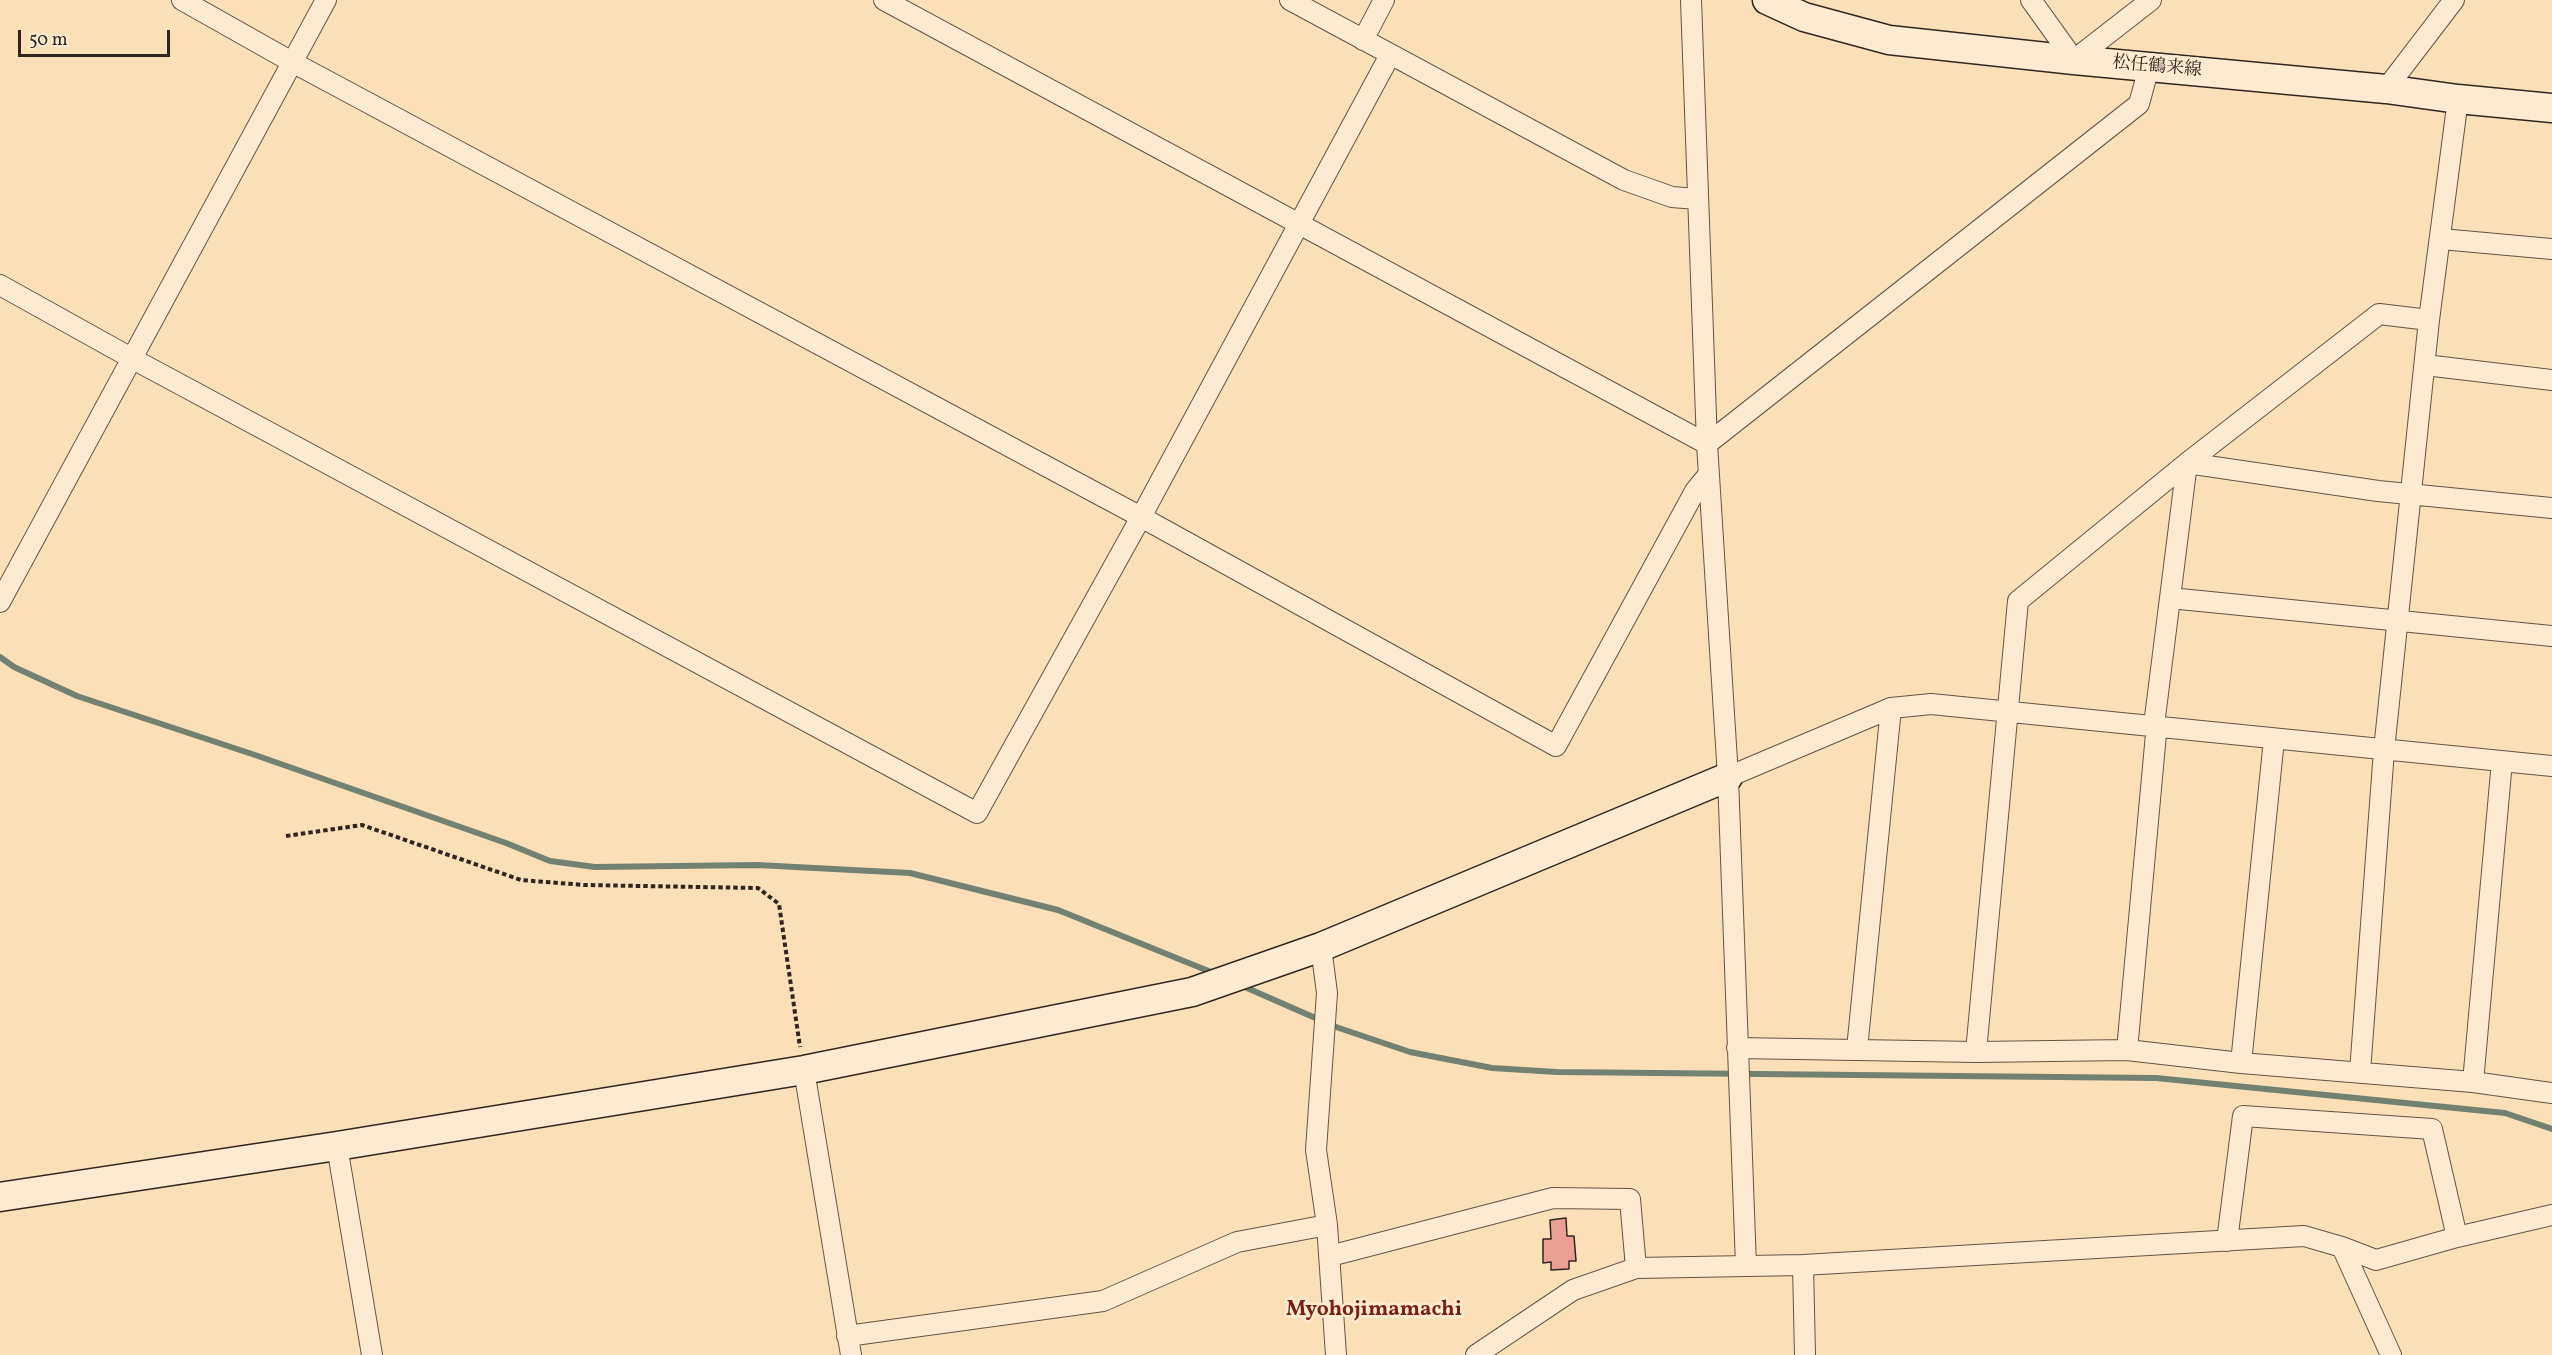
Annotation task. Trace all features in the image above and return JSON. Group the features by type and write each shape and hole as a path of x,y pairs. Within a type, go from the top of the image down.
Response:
{"street":[{"path":"182,0 292,62 1141,517 1556,746 1695,491 1708,475"},
{"path":"0,602 326,0"},
{"path":"884,0 1707,444"},
{"path":"1290,0 1624,180 1672,197 1697,199"},
{"path":"1362,40 1384,0"},
{"path":"1690,0 1708,475 1728,777 1746,1266"},
{"name":"松任鶴来線","path":"1767,0 1804,17 1889,40 2150,68 2386,89 2552,108"},
{"path":"2031,0 2074,60 2151,0"},
{"path":"2386,89 2454,0"},
{"path":"0,285 133,359 977,813 1141,517 1390,55"},
{"path":"1707,444 2139,104 2150,68"},
{"path":"2360,1072 2384,750 2429,321 2458,99"},
{"path":"2441,239 2552,249"},
{"path":"1976,1052 2018,601 2187,464 2379,314 2429,321"},
{"path":"2425,365 2552,380"},
{"path":"2187,464 2412,494 2552,508"},
{"path":"2127,1050 2156,734 2154,725 2187,464"},
{"path":"2170,598 2552,636"},
{"path":"0,1197 337,1146 804,1070 1192,992 1321,947 1891,708 1931,704 2007,710 2552,766"},
{"path":"1857,1049 1891,708"},
{"path":"2241,1063 2274,739"},
{"path":"2473,1082 2502,761"},
{"path":"1321,947 1327,993 1316,1150 1327,1225 1336,1355"},
{"path":"1738,1056 1857,1049 1976,1052 2127,1050 2241,1063 2473,1082 2552,1093"},
{"path":"804,1070 849,1346 1103,1301 1237,1242 1327,1225"},
{"path":"2227,1241 2243,1116 2432,1129 2457,1237"},
{"path":"337,1146 372,1355"},
{"path":"1330,1256 1553,1198 1630,1199 1636,1268"},
{"path":"1476,1355 1573,1290 1636,1268 1803,1265 2304,1236 2376,1260 2457,1237 2552,1215"},
{"path":"2342,1247 2391,1355"},
{"path":"1803,1265 1805,1355"}],"path":[{"path":"286,837 362,825 521,880 584,885 758,888 779,904 804,1070"}],"building":[{"path":"1566,1218 1567,1236 1574,1236 1576,1261 1569,1261 1569,1269 1551,1270 1551,1262 1543,1263 1543,1239 1551,1239 1550,1220"}],"waterway":[{"path":"0,657 14,667 77,696 258,756 506,843 550,861 595,867 757,865 910,873 1058,910 1211,972"},
{"path":"1247,988 1336,1027 1410,1052 1492,1068 1557,1072 2156,1078 2505,1113 2552,1129"}],"district":[{"name":"Myohojimamachi","path":"1374,1311"}]}
